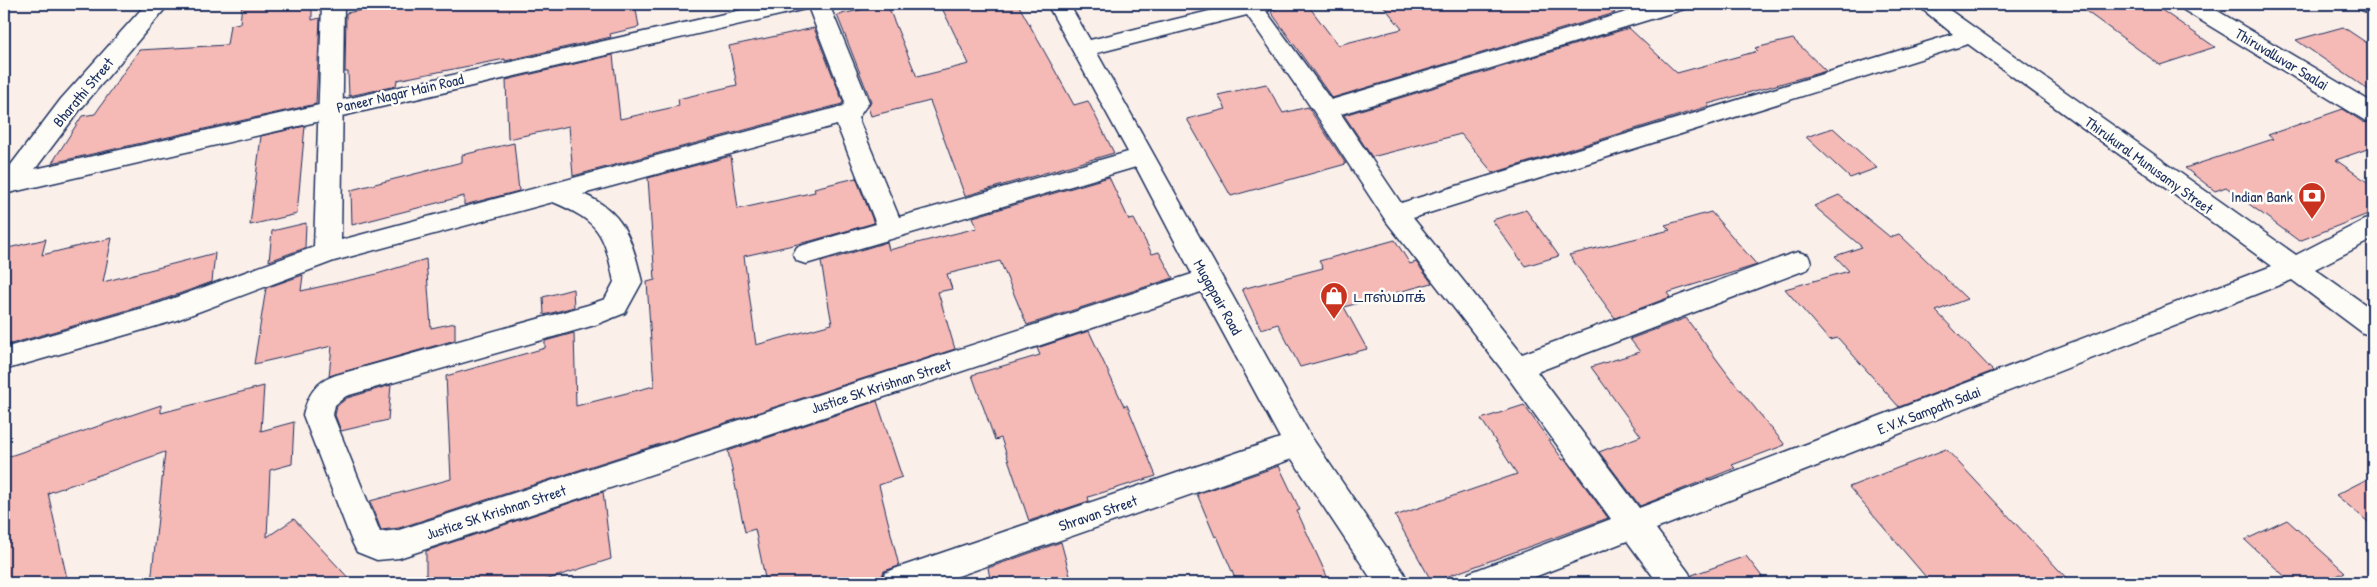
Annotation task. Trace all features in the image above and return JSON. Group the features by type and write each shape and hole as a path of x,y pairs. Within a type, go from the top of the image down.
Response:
{"street":[{"name":"Bharathi Street","path":"7,184 70,105 158,4"},
{"path":"327,253 334,4"},
{"name":"Paneer Nagar Main Road","path":"7,184 330,108 797,4"},
{"path":"4,359 164,313 327,253 845,115 852,111 857,102 818,4"},
{"name":"Mugappair Road","path":"1058,4 1143,156 1299,444 1392,583"},
{"path":"1326,110 1676,4"},
{"name":"Thirukural Munusamy Street","path":"1927,4 2293,269 2373,324"},
{"name":"Thiruvalluvar Saalai","path":"2190,4 2373,114"},
{"path":"1083,49 1258,5 1395,214 1516,368 1677,583"},
{"path":"1395,214 1828,82 1970,36"},
{"path":"845,115 890,230"},
{"path":"806,254 1143,156"},
{"name":"Justice SK Krishnan Street","path":"555,192 595,210 606,221 613,233 628,282 615,306 595,314 336,387 322,399 318,415 368,542 377,546 399,544 1208,279"},
{"name":"E.V.K Sampath Salai","path":"1480,583 2293,269 2373,227"},
{"path":"1516,368 1798,262"},
{"name":"Shravan Street","path":"897,583 1299,444"}],"building":[{"path":"242,4 312,4 312,20 320,18 316,104 52,163 82,116 95,114 139,50 227,45 230,25 240,23"},
{"path":"395,4 635,4 639,27 610,34 611,37 505,61 505,59 397,80 396,86 349,96 348,72 345,72 346,13"},
{"path":"887,4 917,77 969,64 940,4 1018,4 1074,105 1088,101 1114,153 965,196 930,101 871,116 868,107 871,101 837,15"},
{"path":"1278,4 1307,4 1338,45 1402,29 1382,4 1607,4 1615,13 1332,98 1271,12 1275,10"},
{"path":"2076,4 2153,4 2215,47 2160,65"},
{"path":"2343,27 2373,47 2373,93 2296,40"},
{"path":"814,28 843,102 842,104 573,176 569,126 508,139 506,80 613,55 620,119 679,106 678,99 737,85 729,46"},
{"path":"1629,28 1677,73 1758,51 1755,48 1793,39 1826,71 1708,104 1709,106 1493,173 1461,134 1372,157 1344,115"},
{"path":"1266,84 1283,113 1308,107 1346,164 1231,196 1187,119 1226,109 1218,95"},
{"path":"2343,109 2363,122 2373,124 2373,147 2336,160 2373,186 2373,212 2299,241 2226,187 2215,191 2185,168 2273,139 2268,135"},
{"path":"305,126 297,214 250,225 261,136"},
{"path":"1833,128 1877,168 1850,178 1806,137"},
{"path":"514,143 519,191 464,205 464,196 352,225 351,190 462,162 462,155"},
{"path":"731,156 738,209 815,192 814,188 856,178 874,223 811,241 744,256 756,345 832,324 821,262 887,242 889,250 977,228 973,217 1109,177 1129,220 1134,219 1152,254 1159,252 1173,278 1027,325 1000,261 947,274 952,289 938,292 955,349 399,528 381,530 370,501 451,479 446,376 545,348 545,341 574,333 576,406 654,386 647,282 655,280 648,178"},
{"path":"1839,195 1890,237 1899,234 1967,299 1936,311 1993,371 1899,407 1838,338 1829,340 1785,289 1849,271 1835,256 1862,247 1814,206"},
{"path":"1526,210 1559,256 1525,266 1492,220"},
{"path":"1711,212 1757,265 1667,293 1670,297 1615,318 1569,255 1670,230 1665,225"},
{"path":"306,223 305,248 269,261 272,231"},
{"path":"112,238 103,282 215,253 212,282 159,301 4,346 4,249 46,239 42,255"},
{"path":"1395,240 1410,264 1416,262 1432,283 1344,307 1367,349 1300,367 1278,324 1261,329 1242,289 1323,268 1319,261"},
{"path":"426,259 431,328 455,323 455,340 329,376 332,346 254,364 266,288 303,275 301,291 377,274"},
{"path":"573,289 574,307 544,315 543,297"},
{"path":"1686,318 1729,376 1785,445 1732,465 1735,468 1640,506 1599,452 1641,436 1591,367 1640,352 1630,339"},
{"path":"1089,331 1124,406 1127,405 1156,476 1088,497 1089,501 1029,521 1001,438 995,440 972,375 1040,355 1037,348"},
{"path":"391,385 388,420 341,431 335,415 337,406 347,398"},
{"path":"264,386 261,431 294,422 292,464 270,470 267,537 294,519 353,583 151,583 165,452 48,493 68,583 4,583 4,458 161,405 161,413"},
{"path":"877,401 902,477 879,485 899,566 884,571 879,583 766,583 755,529 745,532 728,451"},
{"path":"1524,405 1563,460 1565,459 1608,518 1432,582 1395,516 1517,474 1481,419"},
{"path":"1946,449 2071,583 1931,583 1849,487"},
{"path":"1279,466 1300,510 1297,511 1330,583 1237,583 1217,536 1215,537 1197,494"},
{"path":"2373,476 2373,526 2336,495"},
{"path":"603,492 611,559 536,583 426,583 426,551"},
{"path":"2287,520 2345,572 2322,583 2292,583 2245,540"},
{"path":"1061,542 1072,583 991,583 988,568"},
{"path":"1746,556 1767,583 1695,583 1692,575"}],"place":[{"name":"Indian Bank","path":"2312,220"},
{"name":"டாஸ்மாக்","path":"1334,320"}]}
